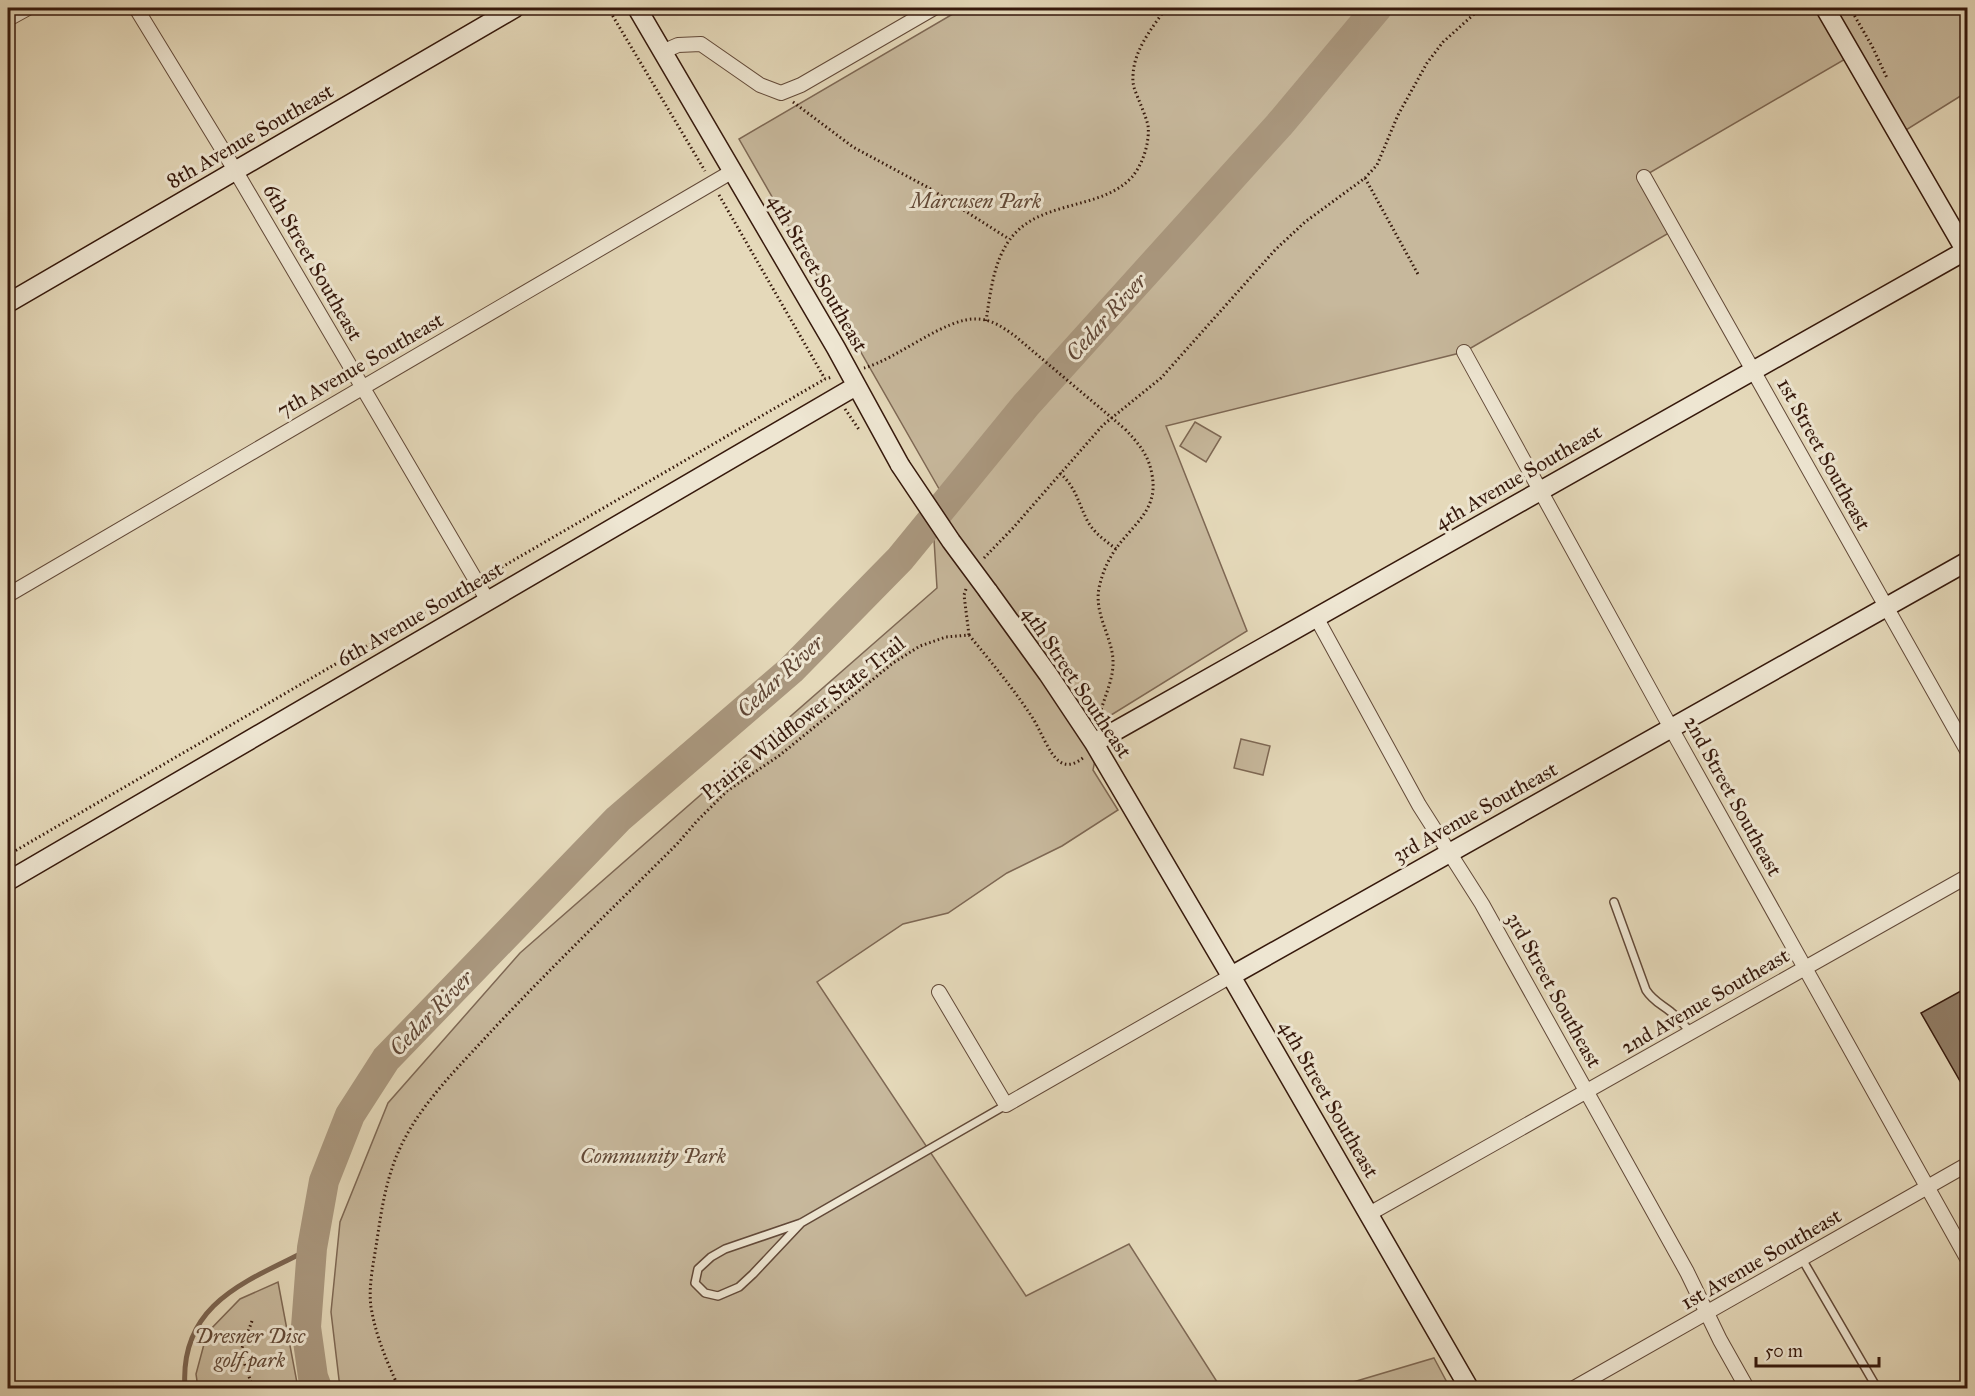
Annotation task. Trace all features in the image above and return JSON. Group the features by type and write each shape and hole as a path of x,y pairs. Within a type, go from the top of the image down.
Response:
{"street":[{"path":"8,19 28,8"},
{"name":"6th Street Southeast","path":"136,8 235,170 488,602"},
{"name":"8th Avenue Southeast","path":"8,303 515,8"},
{"name":"4th Street Southeast","path":"637,8 733,171 900,465 1094,743 1469,1389"},
{"path":"662,52 678,45 701,44 760,85 781,93 801,85 934,8"},
{"path":"1825,8 1966,253"},
{"name":"7th Avenue Southeast","path":"8,595 733,171"},
{"name":"1st Street Southeast","path":"1644,177 1968,752"},
{"name":"4th Avenue Southeast","path":"1094,743 1753,369 1966,253"},
{"name":"2nd Street Southeast","path":"1464,352 1968,1260"},
{"name":"6th Avenue Southeast","path":"8,881 837,397 852,379"},
{"name":"3rd Avenue Southeast","path":"1006,1105 1449,852 1968,561"},
{"name":"3rd Street Southeast","path":"1316,617 1419,805 1482,904 1686,1272 1747,1389"},
{"name":"2nd Avenue Southeast","path":"1369,1214 1968,876"},
{"path":"939,992 1006,1105"},
{"name":"1st Avenue Southeast","path":"1574,1389 1968,1164"}],"lane":[{"path":"1614,902 1646,990 1652,1000 1669,1010 1691,1033"},
{"path":"801,1223 739,1287 718,1296 705,1293 695,1283 698,1269 711,1257 725,1249 801,1223 1006,1105"},
{"path":"1802,1259 1877,1389"}],"path":[{"path":"987,321 992,282 1003,249 1010,239 1032,220 1110,193 1122,186 1133,175 1143,158 1148,140 1148,125 1132,80 1137,56 1150,30 1166,8"},
{"path":"979,565 1103,425 1161,378 1275,250 1305,222 1365,178 1380,158 1398,115 1427,63 1443,42 1480,8"},
{"path":"781,93 853,147 929,188 1010,239"},
{"path":"1365,178 1419,276"},
{"path":"8,855 825,379 852,379 872,366 958,322 975,318 1002,327 1015,336 1125,429 1145,452 1152,475 1153,497 1142,517 1116,549 1104,569 1098,591 1100,610 1113,658 1112,677 1102,702 1094,743 1082,759 1071,764 1064,764 1057,760 1017,694 969,635 964,595 968,580"},
{"path":"825,379 862,435"},
{"path":"1060,473 1077,493 1089,523 1097,534 1116,549"},
{"name":"Prairie Wildflower State Trail","path":"399,1389 381,1349 375,1327 371,1305 372,1270 383,1201 395,1160 413,1124 445,1082 534,986 727,791 780,755 893,663 920,646 946,637 969,635"},
{"path":"252,1320 243,1348 245,1365 253,1389"}],"green space":[{"name":"Community Park","path":"963,8 1967,8 1967,92 1898,135 1852,55 1644,176 1674,230 1464,352 1166,426 1247,631 1103,720 1093,770 1118,810 1062,846 1007,873 948,913 903,924 817,982 1026,1296 1129,1244 1221,1388 340,1388 331,1312 340,1222 388,1103 520,953 937,588 933,523 950,508 739,139"},
{"path":"1195,422 1221,437 1206,462 1180,446"},
{"path":"1241,739 1270,746 1263,775 1234,768"},
{"name":"Dresner Disc golf park","path":"278,1282 298,1388 198,1388 196,1374 207,1333 240,1299"},
{"path":"1434,1358 1450,1388 1333,1388"}],"building":[{"path":"1968,987 1968,1095 1921,1013"}],"waterway":[{"name":"Cedar River","path":"317,1388 313,1377 306,1327 312,1248 324,1181 350,1115 386,1059 618,819 791,670 900,559 1026,405 1279,125 1377,8"},
{"path":"185,1388 186,1359 193,1334 206,1315 222,1298 242,1284 312,1248"}],"park label":[{"name":"Marcusen Park","path":"976,201"}]}
